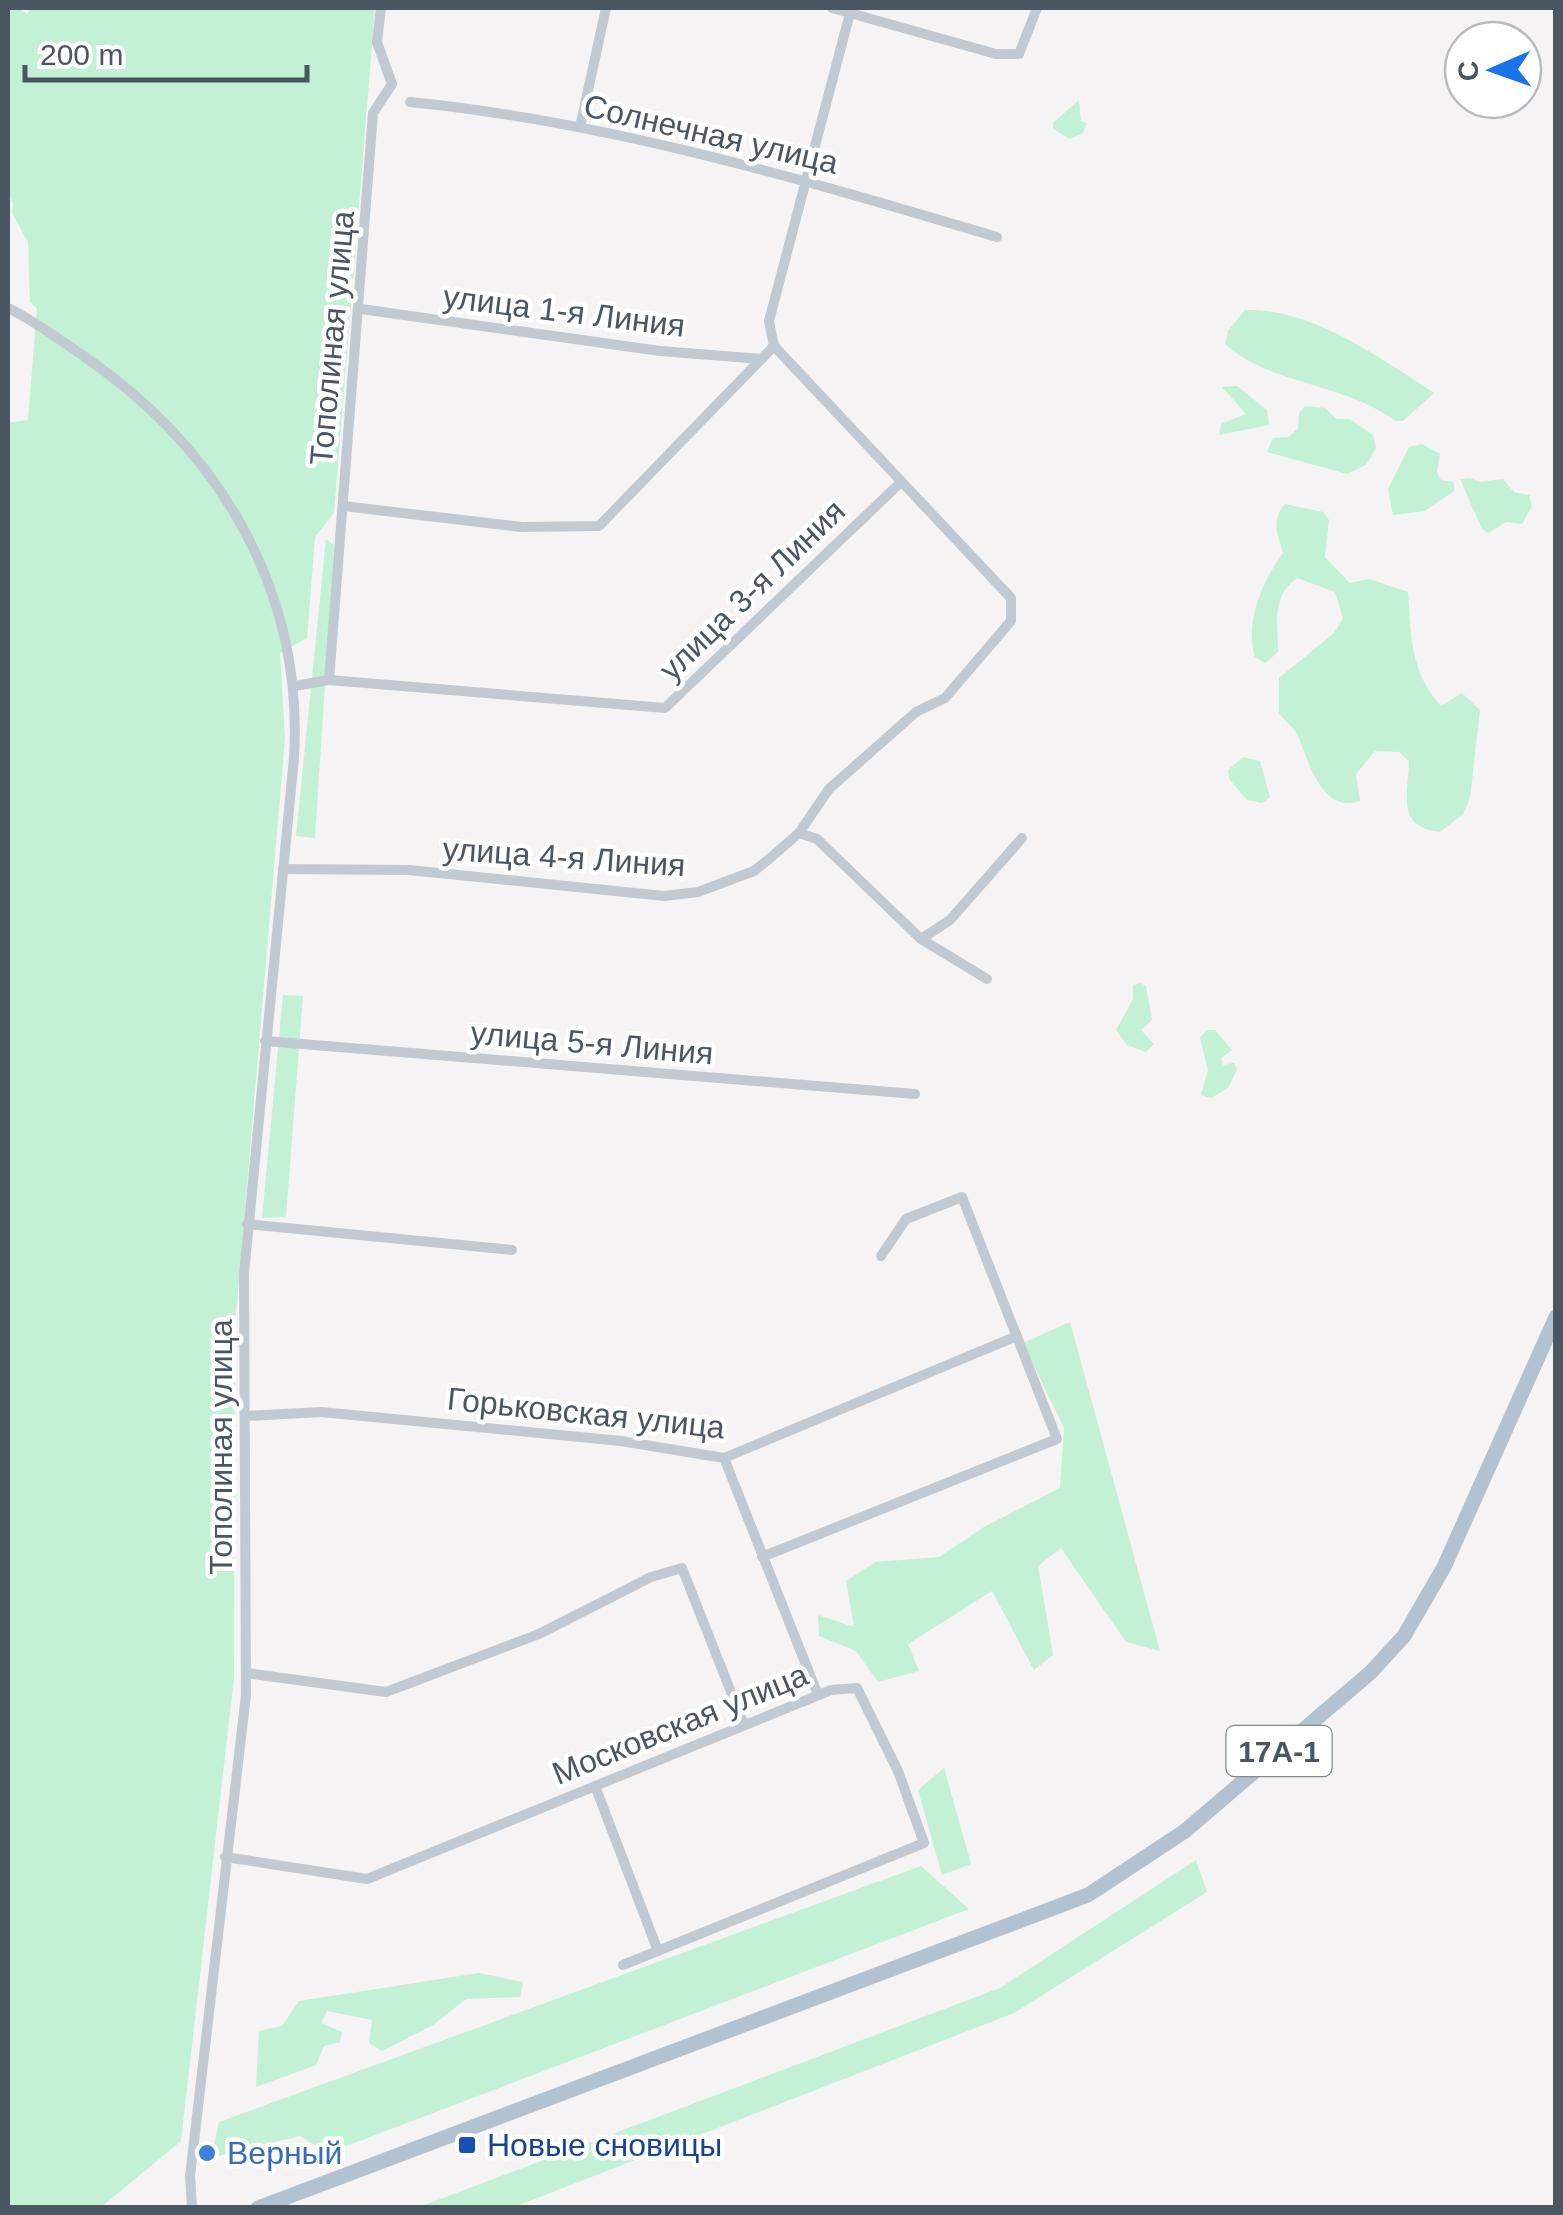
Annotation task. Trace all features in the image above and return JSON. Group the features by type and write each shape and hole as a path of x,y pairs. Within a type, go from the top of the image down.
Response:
{"main road":[{"name":"17А-1","path":"258,2208 1088,1894 1155,1854 1372,1672 1404,1636 1444,1567 1556,1317"}],"street":[{"name":"Тополиная улица","path":"329,680 361,309 373,112 392,84 377,42 380,8"},
{"path":"580,127 606,8"},
{"path":"832,8 929,31 996,54 1019,54 1037,8"},
{"path":"850,13 768,321 774,346 900,483"},
{"name":"Солнечная улица","path":"410,102 580,127 803,179 997,236"},
{"name":"Тополиная улица","path":"8,308 144,400 207,468 274,595 295,686 294,758 247,1224 246,1674 190,2176 192,2208"},
{"name":"улица 1-я Линия","path":"361,309 660,351 762,359"},
{"path":"343,506 522,527 599,526 774,346"},
{"name":"улица 3-я Линия","path":"295,686 329,680 665,708 900,483"},
{"name":"улица 4-я Линия","path":"283,870 409,870 683,896 754,870 798,834 829,789 916,712 945,698 1012,621 1011,598 900,483"},
{"path":"798,834 816,839 921,939 987,980"},
{"path":"921,939 950,920 1022,838"},
{"name":"улица 5-я Линия","path":"265,1041 915,1094"},
{"path":"762,1556 1056,1439 962,1197 906,1219 881,1256"},
{"path":"247,1224 512,1250"},
{"name":"Горьковская улица","path":"247,1416 322,1412 622,1440 724,1458 1017,1336"},
{"path":"724,1458 818,1695"},
{"path":"246,1674 386,1692 539,1634 651,1577 682,1568 744,1725"},
{"name":"Московская улица","path":"225,1856 367,1878 818,1695 857,1688 898,1771 924,1843 623,1965"},
{"path":"595,1786 658,1951"}],"green space":[{"path":"8,8 19,8 27,14 32,8 375,8 334,513 315,537 307,638 280,653 285,738 235,1326 234,1677 181,2141 100,2208 8,2207 8,423 28,420 37,309 30,302 28,242 12,213 13,203 8,194"},
{"path":"1079,100 1081,121 1087,123 1083,133 1070,139 1053,129 1053,123"},
{"path":"1245,310 1295,317 1320,326 1434,393 1403,421 1396,421 1352,398 1264,368 1225,344 1228,331"},
{"path":"1237,386 1267,410 1269,425 1219,435 1221,424 1246,414 1222,387"},
{"path":"1305,406 1325,408 1337,419 1350,419 1373,435 1376,448 1366,465 1347,474 1267,452 1273,438 1289,437 1298,428 1299,413"},
{"path":"1422,444 1440,454 1437,472 1441,480 1454,482 1454,491 1425,511 1393,515 1388,489 1409,447"},
{"path":"1460,479 1479,482 1503,479 1514,492 1529,495 1532,506 1522,524 1506,522 1488,533 1482,529"},
{"path":"1285,504 1323,512 1329,520 1325,557 1350,583 1369,579 1408,592 1414,653 1423,680 1441,706 1462,693 1480,710 1470,798 1463,814 1440,832 1416,824 1411,817 1407,798 1409,761 1399,752 1375,751 1356,774 1360,801 1336,800 1319,784 1298,735 1279,713 1279,678 1334,633 1343,618 1335,592 1297,578 1280,602 1278,652 1265,663 1255,657 1254,616 1262,589 1283,553 1277,521"},
{"path":"326,539 334,545 315,838 296,836"},
{"path":"1243,757 1260,761 1270,797 1262,803 1247,800 1229,779 1228,770"},
{"path":"1133,985 1146,986 1152,1020 1141,1030 1154,1044 1146,1052 1127,1045 1116,1030 1133,999"},
{"path":"283,995 303,996 286,1217 262,1218"},
{"path":"1207,1030 1215,1030 1232,1050 1221,1058 1223,1065 1234,1063 1237,1070 1228,1088 1211,1098 1201,1095 1208,1070 1200,1038"},
{"path":"1070,1322 1160,1651 1126,1642 1061,1548 1038,1566 1053,1655 1034,1670 992,1591 908,1644 919,1671 878,1682 856,1651 819,1636 818,1615 854,1627 846,1581 876,1562 939,1557 984,1527 1060,1488 1064,1428 1023,1343"},
{"path":"944,1768 971,1864 942,1875 918,1790"},
{"path":"1196,1860 1207,1892 1014,2013 514,2207 419,2207 1000,1988"},
{"path":"921,1866 969,1909 328,2153 300,2136 211,2158 219,2122"},
{"path":"479,1973 523,1982 520,1997 466,1999 433,2025 382,2051 369,2043 372,2020 327,2011 321,2023 342,2032 340,2042 324,2046 316,2065 256,2087 259,2031 282,2026 299,2001"}],"place":[{"name":"Новые сновицы","path":"467,2145"},
{"name":"Верный","path":"207,2153"}]}
